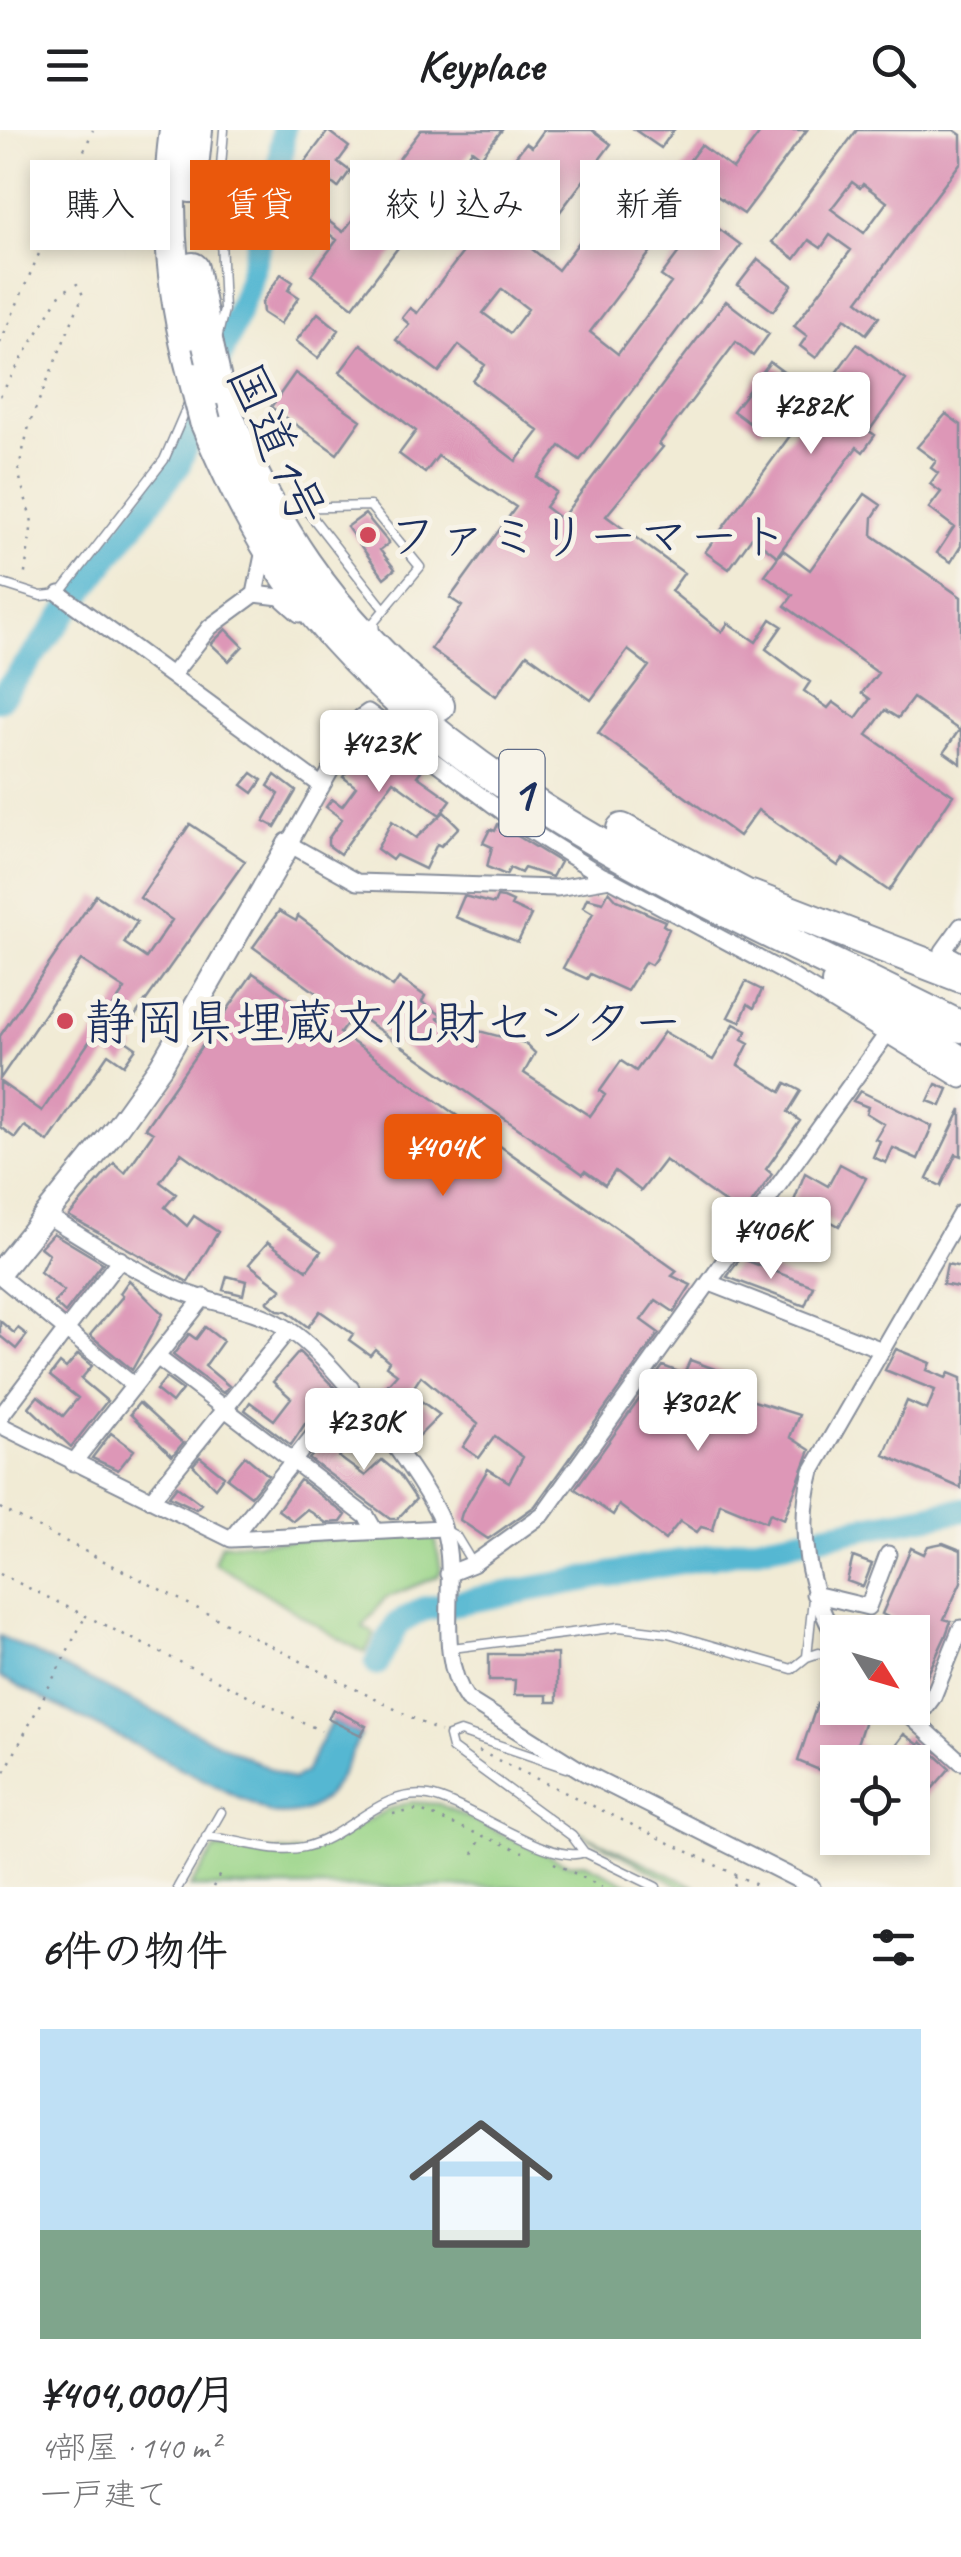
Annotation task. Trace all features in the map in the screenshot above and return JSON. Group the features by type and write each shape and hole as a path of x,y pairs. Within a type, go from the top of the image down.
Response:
{"highway":[{"name":"国道1号","path":"175,130 170,235 178,314 263,541 309,606 362,666 440,734 531,799 734,901 961,1004"},
{"name":"国道1号","path":"197,130 191,228 208,346 210,398 292,546 344,614 416,687 542,782 734,901 961,1027"},
{"name":"1","path":"734,901 961,976"},
{"name":"1","path":"734,901 961,1062"}],"street":[{"path":"172,675 210,627 254,594 263,564 263,541"},
{"path":"254,594 280,598 362,666"},
{"path":"71,602 322,786"},
{"path":"133,1386 0,1274 161,1066 368,712 514,821 610,879 792,977 961,1080"},
{"path":"288,844 358,882 557,888 610,879"},
{"path":"961,926 943,951 961,961"},
{"path":"449,1577 543,1514 886,1035"},
{"path":"824,1615 814,1594 808,1565 805,1519 812,1471 961,1213"},
{"path":"46,1215 180,1291 252,1309 289,1329 352,1388 438,1514 449,1577 452,1648 468,1699 585,1773 812,1887"},
{"path":"0,1417 120,1260"},
{"path":"710,1282 882,1350"},
{"path":"73,1463 204,1298"},
{"path":"151,1500 289,1329"},
{"path":"157,1357 367,1518 374,1531"},
{"path":"231,1539 352,1388"},
{"path":"0,1424 231,1539 442,1528"},
{"path":"814,1594 868,1607 888,1554"},
{"path":"930,1701 961,1628"},
{"path":"921,1725 961,1762"}],"lane":[{"path":"0,583 21,592 71,602 164,460 219,334 224,293 219,190 224,130"},
{"path":"210,398 288,508 370,506 420,567 374,622 375,632 416,687"},
{"path":"304,508 384,609"},
{"path":"442,1528 456,1536 473,1564"},
{"path":"807,1657 814,1594"},
{"path":"452,1648 620,1627 668,1634 792,1670 807,1657 820,1653"},
{"path":"585,1773 460,1732 449,1736 452,1748 572,1836 584,1852 656,1887"},
{"path":"206,1837 302,1848 386,1803 420,1795 445,1800 559,1853 574,1856 584,1852"},
{"path":"178,1887 221,1812"}],"path":[{"path":"0,343 93,130"},
{"path":"0,396 60,293 77,284 82,296 77,314 30,422 18,471 32,522 21,592"},
{"path":"0,1508 427,1726"},
{"path":"0,1574 321,1731"},
{"path":"0,1781 86,1615"},
{"path":"470,1747 761,1887"},
{"path":"393,1814 418,1810 529,1854"},
{"path":"473,1854 482,1837"},
{"path":"544,1860 602,1887"},
{"path":"213,1887 221,1872"},
{"path":"736,1875 732,1884 738,1887"}],"green space":[{"path":"429,1534 436,1541 441,1571 437,1577 385,1598 363,1627 375,1634 365,1653 214,1563 221,1544"},
{"path":"410,1802 439,1804 567,1864 585,1863 635,1887 190,1887 215,1849 307,1853 389,1809"},
{"path":"577,1831 696,1887 682,1887"}],"water":[{"path":"0,1636 293,1780 305,1772 332,1721 361,1735 339,1778 321,1802 292,1814 272,1814 0,1677"}],"building":[{"path":"421,130 502,130 481,157 472,150 464,160 398,160"},
{"path":"544,130 592,130 611,144 599,160 580,160 580,185 560,212 560,160 513,160 526,143 532,147"},
{"path":"635,130 674,130 661,148"},
{"path":"762,130 807,130 744,214 720,198 720,160 690,160 701,145 733,169"},
{"path":"857,130 954,130 961,135 961,162 858,301 879,317 866,334 845,318 816,358 800,346 807,336 794,326 851,250 830,235 821,248 809,240 795,259 772,242","holes":["852,182 860,188 863,184 887,202 864,233 831,209"]},
{"path":"328,131 349,147 338,162 350,171 338,188 332,183 330,186 330,160 306,160"},
{"path":"330,222 343,232 350,223 350,250 396,250 353,307 311,275 337,240 330,235"},
{"path":"720,230 741,245 580,460 560,446 537,477 556,492 545,507 561,519 726,301 769,334 753,356 736,342 659,444 663,447 606,516 684,573 671,591 722,632 728,623 756,642 771,619 782,626 766,649 810,682 804,691 828,708 833,702 856,718 870,699 862,693 878,673 785,606 793,595 765,575 783,550 810,570 865,494 881,505 873,517 872,535 961,597 961,764 944,752 959,730 913,698 898,718 885,710 867,735 953,795 889,891 843,859 838,866 758,810 739,836 598,733 649,666 628,650 591,700 527,654 496,696 431,649 462,606 450,598 516,507 438,456 425,473 399,454 416,431 340,372 361,344 516,461 539,431 473,381 485,365 459,345 439,372 396,340 409,324 402,318 410,308 417,313 465,250 533,250 558,270 580,241 580,250 652,250 590,332 618,354 671,283 661,276 680,250 720,250","holes":["502,289 528,309 510,333 483,313"]},
{"path":"758,259 792,285 773,311 738,285"},
{"path":"281,274 293,282 288,290 299,297 280,324 263,313 262,302"},
{"path":"318,313 339,330 318,358 296,341"},
{"path":"857,344 906,380 869,431 875,435 863,452 857,447 777,556 752,537 729,569 705,552"},
{"path":"770,362 797,382 760,431 733,411"},
{"path":"295,373 361,420 337,454 271,407"},
{"path":"946,414 961,425 961,546 951,562 937,553 954,527 929,508 941,492 930,484 938,473 931,468 936,461 917,447"},
{"path":"365,514 389,543 380,550 395,569 384,578 347,527"},
{"path":"226,629 243,646 229,661 211,644"},
{"path":"392,750 421,771 417,776 451,800 440,815 393,781 340,854 328,845 328,839 342,819 326,807 332,799 342,806 356,787 343,777 355,760 374,774"},
{"path":"252,773 262,780 253,793 242,785"},
{"path":"275,775 296,791 275,827 264,821 279,794 268,786"},
{"path":"444,812 459,827 441,846 437,844 425,869 396,855 392,860 377,849 392,821 416,838"},
{"path":"190,824 245,861 120,1037 136,1048 124,1065 108,1054 48,1142 24,1126 15,1138 0,1127 0,1082 42,1111 125,989 81,960 0,1079 0,1036 96,895 137,922 124,943 146,958 172,920 140,898"},
{"path":"498,824 560,862 552,877 524,868 521,873 510,868 506,875 487,867 492,847 483,843 490,829 495,831"},
{"path":"609,891 617,900 665,921 663,925 669,929 656,958 651,965 645,962 627,991 590,974 587,979 563,968 593,913 583,907 587,898 603,902"},
{"path":"464,896 494,904 497,897 504,898 513,902 511,906 531,915 518,942 455,917"},
{"path":"279,911 296,921 298,916 393,987 399,978 425,996 422,1002 441,1015 438,1018 478,1046 479,1031 525,1043 535,1053 524,1073 590,1116 605,1095 600,1091 621,1061 636,1071 664,1032 713,1060 734,1024 747,1031 742,1039 749,1043 738,1065 781,1092 786,1083 801,1091 788,1112 800,1121 766,1169 772,1174 743,1216 738,1212 733,1219 722,1211 727,1204 665,1160 641,1191 615,1171 605,1185 585,1171 583,1174 355,1013 340,1033 677,1271 672,1276 691,1285 674,1312 656,1300 641,1320 659,1333 535,1506 488,1539 460,1520 462,1513 488,1469 509,1482 523,1457 495,1436 479,1458 463,1447 478,1424 421,1376 410,1393 440,1415 412,1443 374,1400 397,1374 386,1366 389,1361 375,1349 370,1355 349,1340 353,1334 320,1311 308,1327 287,1311 278,1310 267,1302 282,1289 249,1264 268,1242 307,1270 321,1251 181,1153 160,1182 176,1194 165,1207 187,1226 194,1216 218,1232 188,1282 69,1216 114,1163 125,1173 153,1133 145,1128 253,973 311,1013 322,997 253,947"},
{"path":"746,982 762,990 754,1008 748,1004 740,1022 728,1017"},
{"path":"936,1084 948,1089 941,1106 928,1101"},
{"path":"860,1091 932,1126 918,1159 893,1148 886,1163 873,1157 880,1141 875,1139 884,1124 866,1113 868,1107 853,1101"},
{"path":"961,1109 961,1156 956,1154 941,1186 927,1179"},
{"path":"840,1164 866,1178 839,1226 794,1201 805,1173 828,1186"},
{"path":"53,1233 103,1263 65,1313 54,1303 64,1291 40,1272 49,1254 40,1247"},
{"path":"740,1258 813,1286 805,1306 727,1277"},
{"path":"947,1264 961,1267 961,1288 943,1284"},
{"path":"227,1276 246,1281 243,1295 223,1290"},
{"path":"129,1280 163,1314 132,1370 90,1335 123,1296 120,1293"},
{"path":"0,1321 14,1333 18,1328 27,1335 16,1349 0,1336"},
{"path":"205,1327 223,1341 205,1366 229,1386 223,1393 173,1355 189,1334 196,1339"},
{"path":"896,1349 930,1363 927,1370 946,1378 949,1373 961,1378 961,1488 884,1455 907,1401 927,1410 935,1390 885,1370"},
{"path":"299,1352 336,1389 322,1407 318,1404 291,1445 245,1410 250,1402 274,1420 291,1398 273,1382"},
{"path":"78,1354 92,1366 81,1379 107,1401 71,1447 29,1407 38,1396 63,1416 78,1398 50,1376 60,1363 66,1368"},
{"path":"690,1360 750,1382 744,1398 799,1415 790,1437 810,1450 784,1519 770,1513 766,1522 720,1503 713,1530 701,1527 697,1532 680,1521 665,1540 619,1505 613,1515 575,1489 663,1366 684,1374"},
{"path":"166,1378 182,1390 172,1403 156,1390"},
{"path":"139,1403 183,1443 172,1456 130,1414"},
{"path":"350,1413 365,1424 339,1457 365,1476 382,1460 399,1474 416,1499 397,1519 390,1519 309,1459"},
{"path":"111,1433 134,1450 118,1470 92,1458"},
{"path":"245,1456 268,1475 251,1496 227,1478"},
{"path":"200,1457 224,1476 215,1488 193,1465"},
{"path":"300,1480 346,1515 341,1522 326,1523 307,1509 293,1521 278,1510"},
{"path":"177,1486 201,1504 196,1509 169,1496"},
{"path":"943,1543 961,1550 961,1582 944,1619 951,1621 930,1670 930,1615 882,1614 911,1548 924,1554 928,1546"},
{"path":"853,1557 872,1564 863,1587 847,1581"},
{"path":"489,1654 557,1654 557,1702 547,1702 547,1695 514,1695 515,1680 489,1680"},
{"path":"817,1704 820,1725 863,1725 859,1745 820,1745 820,1770 798,1761"},
{"path":"333,1709 366,1726 361,1735 328,1719"},
{"path":"904,1734 919,1745 896,1745"},
{"path":"930,1750 950,1768 930,1791"}],"waterway":[{"path":"0,699 178,466 248,286 281,156 283,130"},
{"path":"377,1663 397,1624 423,1609 961,1510"}],"place":[{"name":"ファミリーマート","path":"368,535"},
{"name":"静岡県埋蔵文化財センター","path":"65,1021"}]}
